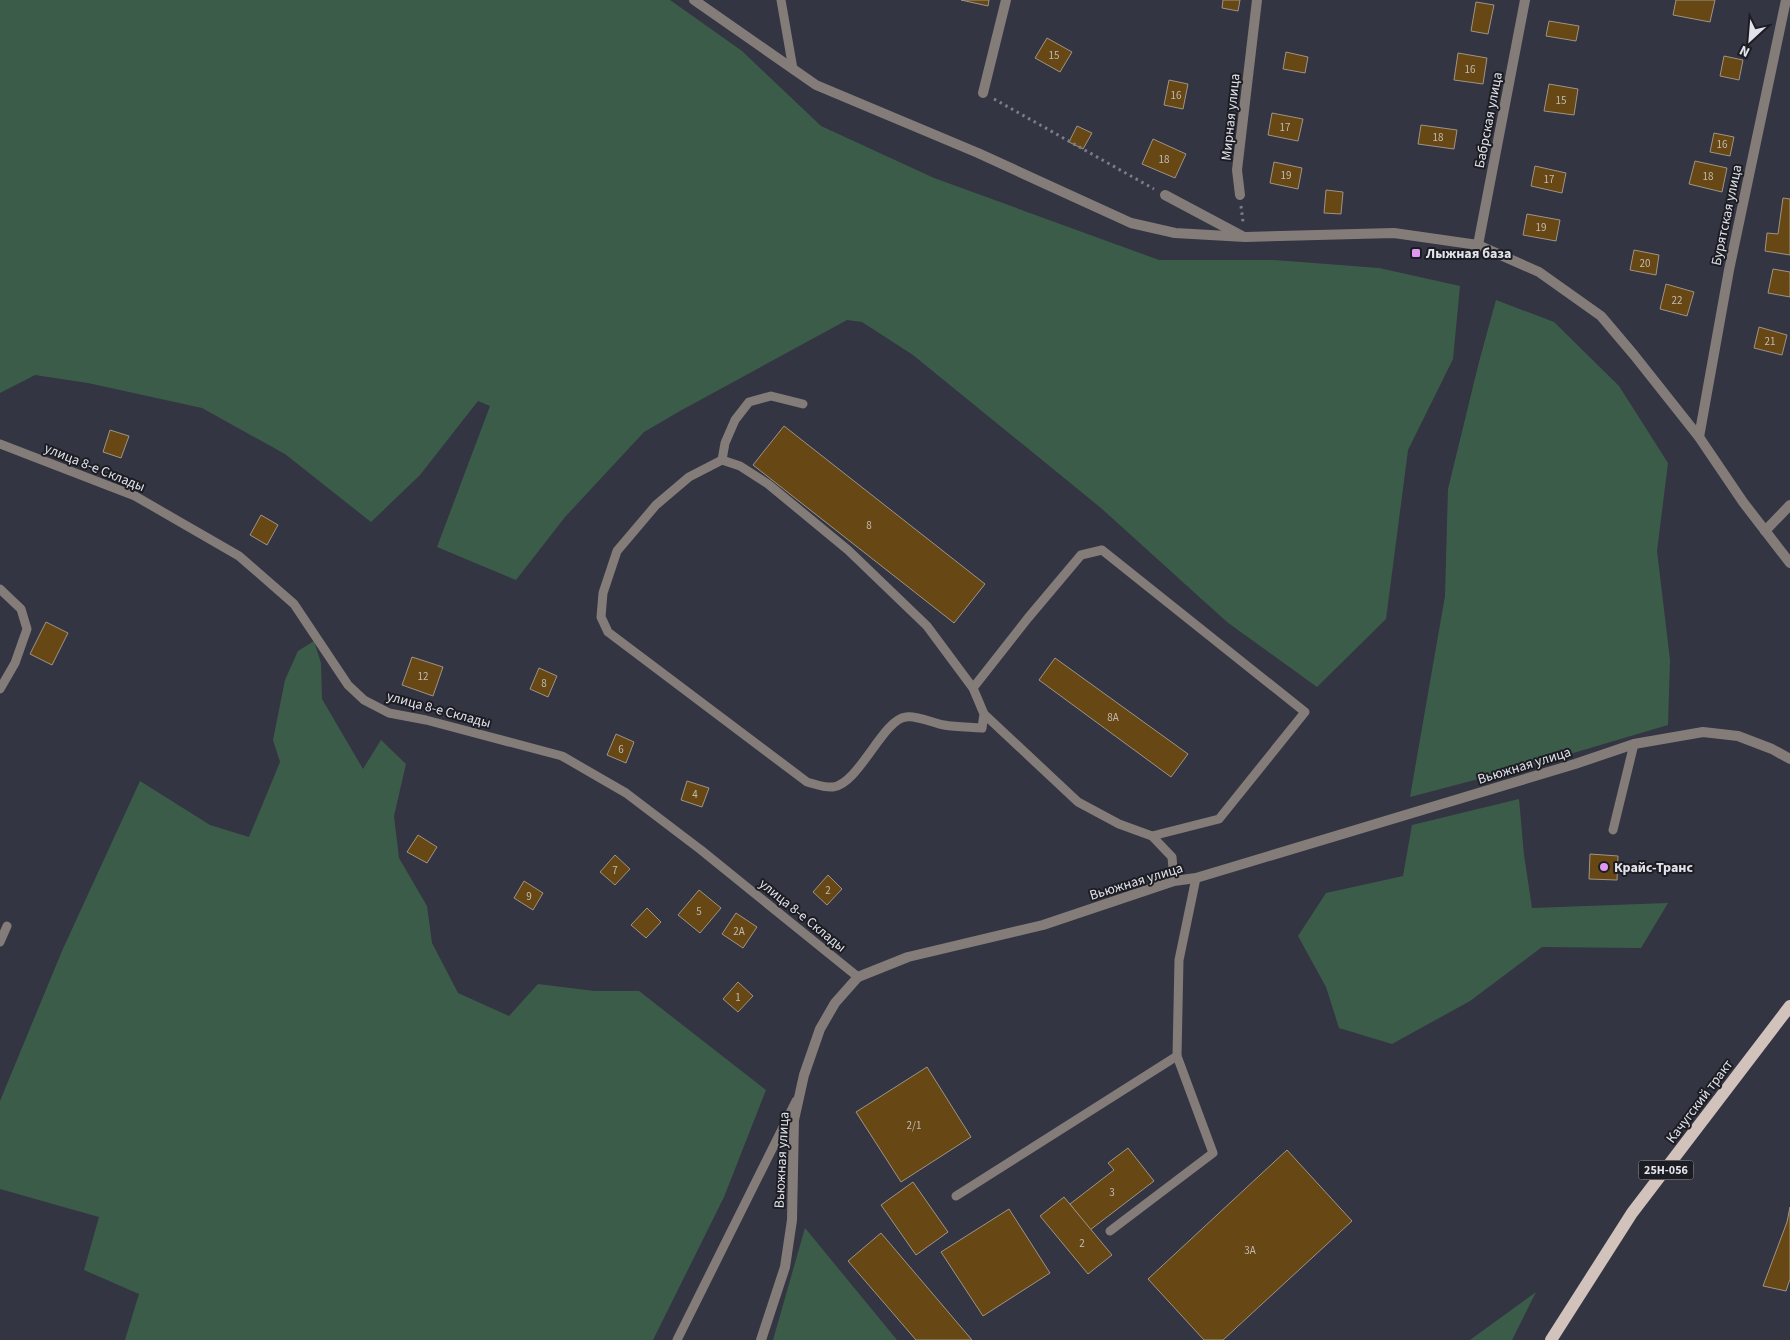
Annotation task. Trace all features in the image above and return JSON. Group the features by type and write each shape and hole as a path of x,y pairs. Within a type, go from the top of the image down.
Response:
{"main road":[{"name":"Качугский тракт","path":"1551,1340 1632,1213 1790,1006"}],"street":[{"path":"694,0 816,85 978,153 1131,223 1175,233 1245,237 1394,234 1478,244 1539,272 1601,316 1699,436 1765,531 1790,563"},
{"path":"983,93 1006,0"},
{"name":"Мирная улица","path":"1240,195 1238,170 1257,0"},
{"name":"Бабрская улица","path":"1478,244 1526,0"},
{"name":"Бурятская улица","path":"1699,436 1729,270 1786,0"},
{"path":"1165,195 1245,237"},
{"path":"1765,531 1790,505"},
{"name":"Вьюжная улица","path":"761,1340 785,1267 792,1220 794,1120 804,1075 820,1029 835,1003 858,977 908,957 1043,925 1174,882 1196,878 1575,764 1634,744 1703,732 1738,736 1772,749 1790,759"}],"lane":[{"path":"781,0 793,69"},
{"path":"722,460 725,443 735,420 749,402 771,396 803,404"},
{"name":"улица 8-е Склады","path":"0,444 135,496 239,556 294,604 348,685 364,700 390,713 426,720 562,756 626,793 701,850 858,977"},
{"path":"984,714 982,728 944,725 906,716 898,720 882,737 852,776 834,787 824,787 807,782 608,632 601,617 603,593 617,552 656,505 689,477 722,460 740,466 768,484 848,550 927,626 973,688 984,714 1078,802 1119,824 1152,836 1172,857 1174,882"},
{"path":"973,688 1080,555 1102,550 1305,712 1219,819 1152,836"},
{"path":"0,589 21,609 27,629 15,662 0,689"},
{"path":"1613,830 1634,744"},
{"path":"1110,1231 1213,1153 1177,1056 1179,960 1196,878"},
{"path":"0,942 7,926"},
{"path":"956,1196 1177,1056"},
{"path":"677,1340 800,1092"}],"path":[{"path":"983,93 1165,195"},
{"path":"1240,195 1245,237"}],"green space":[{"path":"0,0 670,0 742,51 821,126 934,178 1159,260 1274,260 1379,268 1460,286 1453,359 1408,450 1386,619 1317,687 1227,622 1101,508 913,355 862,322 847,320 644,432 565,517 516,580 437,547 490,406 478,401 420,475 371,522 285,454 202,408 88,383 35,375 0,393"},
{"path":"1496,300 1554,322 1619,386 1668,463 1657,551 1670,660 1668,725 1536,764 1410,797 1445,596 1448,489"},
{"path":"314,641 321,663 322,699 363,769 381,740 406,764 394,816 399,858 427,906 432,943 458,993 509,1016 538,984 594,991 639,991 766,1090 724,1197 653,1340 125,1340 139,1294 84,1270 99,1217 0,1189 0,1101 62,951 140,781 210,825 249,837 280,762 273,740 285,680 298,651"},
{"path":"1519,799 1524,855 1532,908 1668,903 1641,948 1542,947 1470,1001 1392,1044 1339,1028 1326,987 1298,936 1326,893 1403,876 1412,825"},
{"path":"805,1228 897,1340 773,1340"},
{"path":"1536,1292 1512,1340 1470,1340"}],"building":[{"path":"961,0 989,0 988,6"},
{"path":"1223,0 1240,0 1238,11 1222,8"},
{"path":"1676,0 1715,0 1710,22 1673,15"},
{"path":"1476,2 1494,5 1488,34 1471,31"},
{"path":"1549,21 1579,26 1576,41 1546,36"},
{"path":"1047,38 1072,52 1060,72 1035,58"},
{"path":"1286,52 1308,57 1305,73 1283,69"},
{"path":"1458,53 1487,58 1483,84 1454,80"},
{"path":"1724,56 1743,60 1739,80 1720,76"},
{"path":"1169,80 1188,84 1183,109 1164,105"},
{"path":"1549,84 1578,89 1574,115 1544,111"},
{"path":"1272,113 1303,119 1298,141 1268,135"},
{"path":"1421,125 1457,130 1454,149 1418,144"},
{"path":"1077,126 1092,133 1083,149 1069,142"},
{"path":"1714,133 1734,137 1730,156 1710,152"},
{"path":"1153,139 1186,154 1175,178 1142,164"},
{"path":"1695,161 1727,168 1722,192 1689,184"},
{"path":"1274,162 1302,168 1298,189 1270,183"},
{"path":"1535,166 1566,173 1562,193 1531,186"},
{"path":"1326,190 1343,192 1341,214 1324,213"},
{"path":"1783,198 1790,199 1790,255 1765,251 1767,233 1778,234"},
{"path":"1527,214 1560,220 1556,241 1523,235"},
{"path":"1634,250 1659,255 1656,275 1630,270"},
{"path":"1773,269 1790,272 1790,297 1768,293"},
{"path":"1666,284 1694,292 1687,316 1660,309"},
{"path":"1759,327 1787,335 1782,355 1754,348"},
{"path":"784,426 985,584 954,623 753,465"},
{"path":"110,430 129,436 121,458 103,452"},
{"path":"261,515 278,525 267,545 250,535"},
{"path":"46,622 68,633 52,665 30,654"},
{"path":"412,657 443,667 433,696 402,685"},
{"path":"1055,658 1188,754 1171,777 1039,680"},
{"path":"539,668 557,676 548,697 530,689"},
{"path":"616,734 634,742 626,763 607,755"},
{"path":"687,781 709,788 702,807 681,800"},
{"path":"418,835 437,847 427,863 407,852"},
{"name":"Крайс-Транс","path":"1590,854 1618,856 1617,880 1589,879"},
{"path":"615,855 630,869 615,885 600,872"},
{"path":"828,875 842,889 827,905 813,892"},
{"path":"524,881 543,893 533,910 514,898"},
{"path":"699,890 721,908 700,933 678,915"},
{"path":"647,908 661,922 646,938 631,925"},
{"path":"736,913 757,927 743,948 722,934"},
{"path":"738,982 753,996 738,1012 723,999"},
{"path":"927,1067 971,1137 901,1182 856,1112"},
{"path":"1128,1148 1154,1181 1090,1230 1070,1204 1114,1170 1108,1163"},
{"path":"1287,1150 1352,1221 1223,1340 1204,1340 1148,1279"},
{"path":"913,1182 948,1232 916,1255 881,1205"},
{"path":"1064,1197 1112,1255 1088,1274 1040,1216"},
{"path":"1790,1207 1790,1279 1786,1291 1763,1286 1787,1222"},
{"path":"1009,1209 1050,1273 983,1316 941,1252"},
{"path":"881,1233 972,1340 916,1340 848,1261"}],"place":[{"name":"Лыжная база","path":"1416,253"},
{"name":"Крайс-Транс","path":"1604,867"}]}
